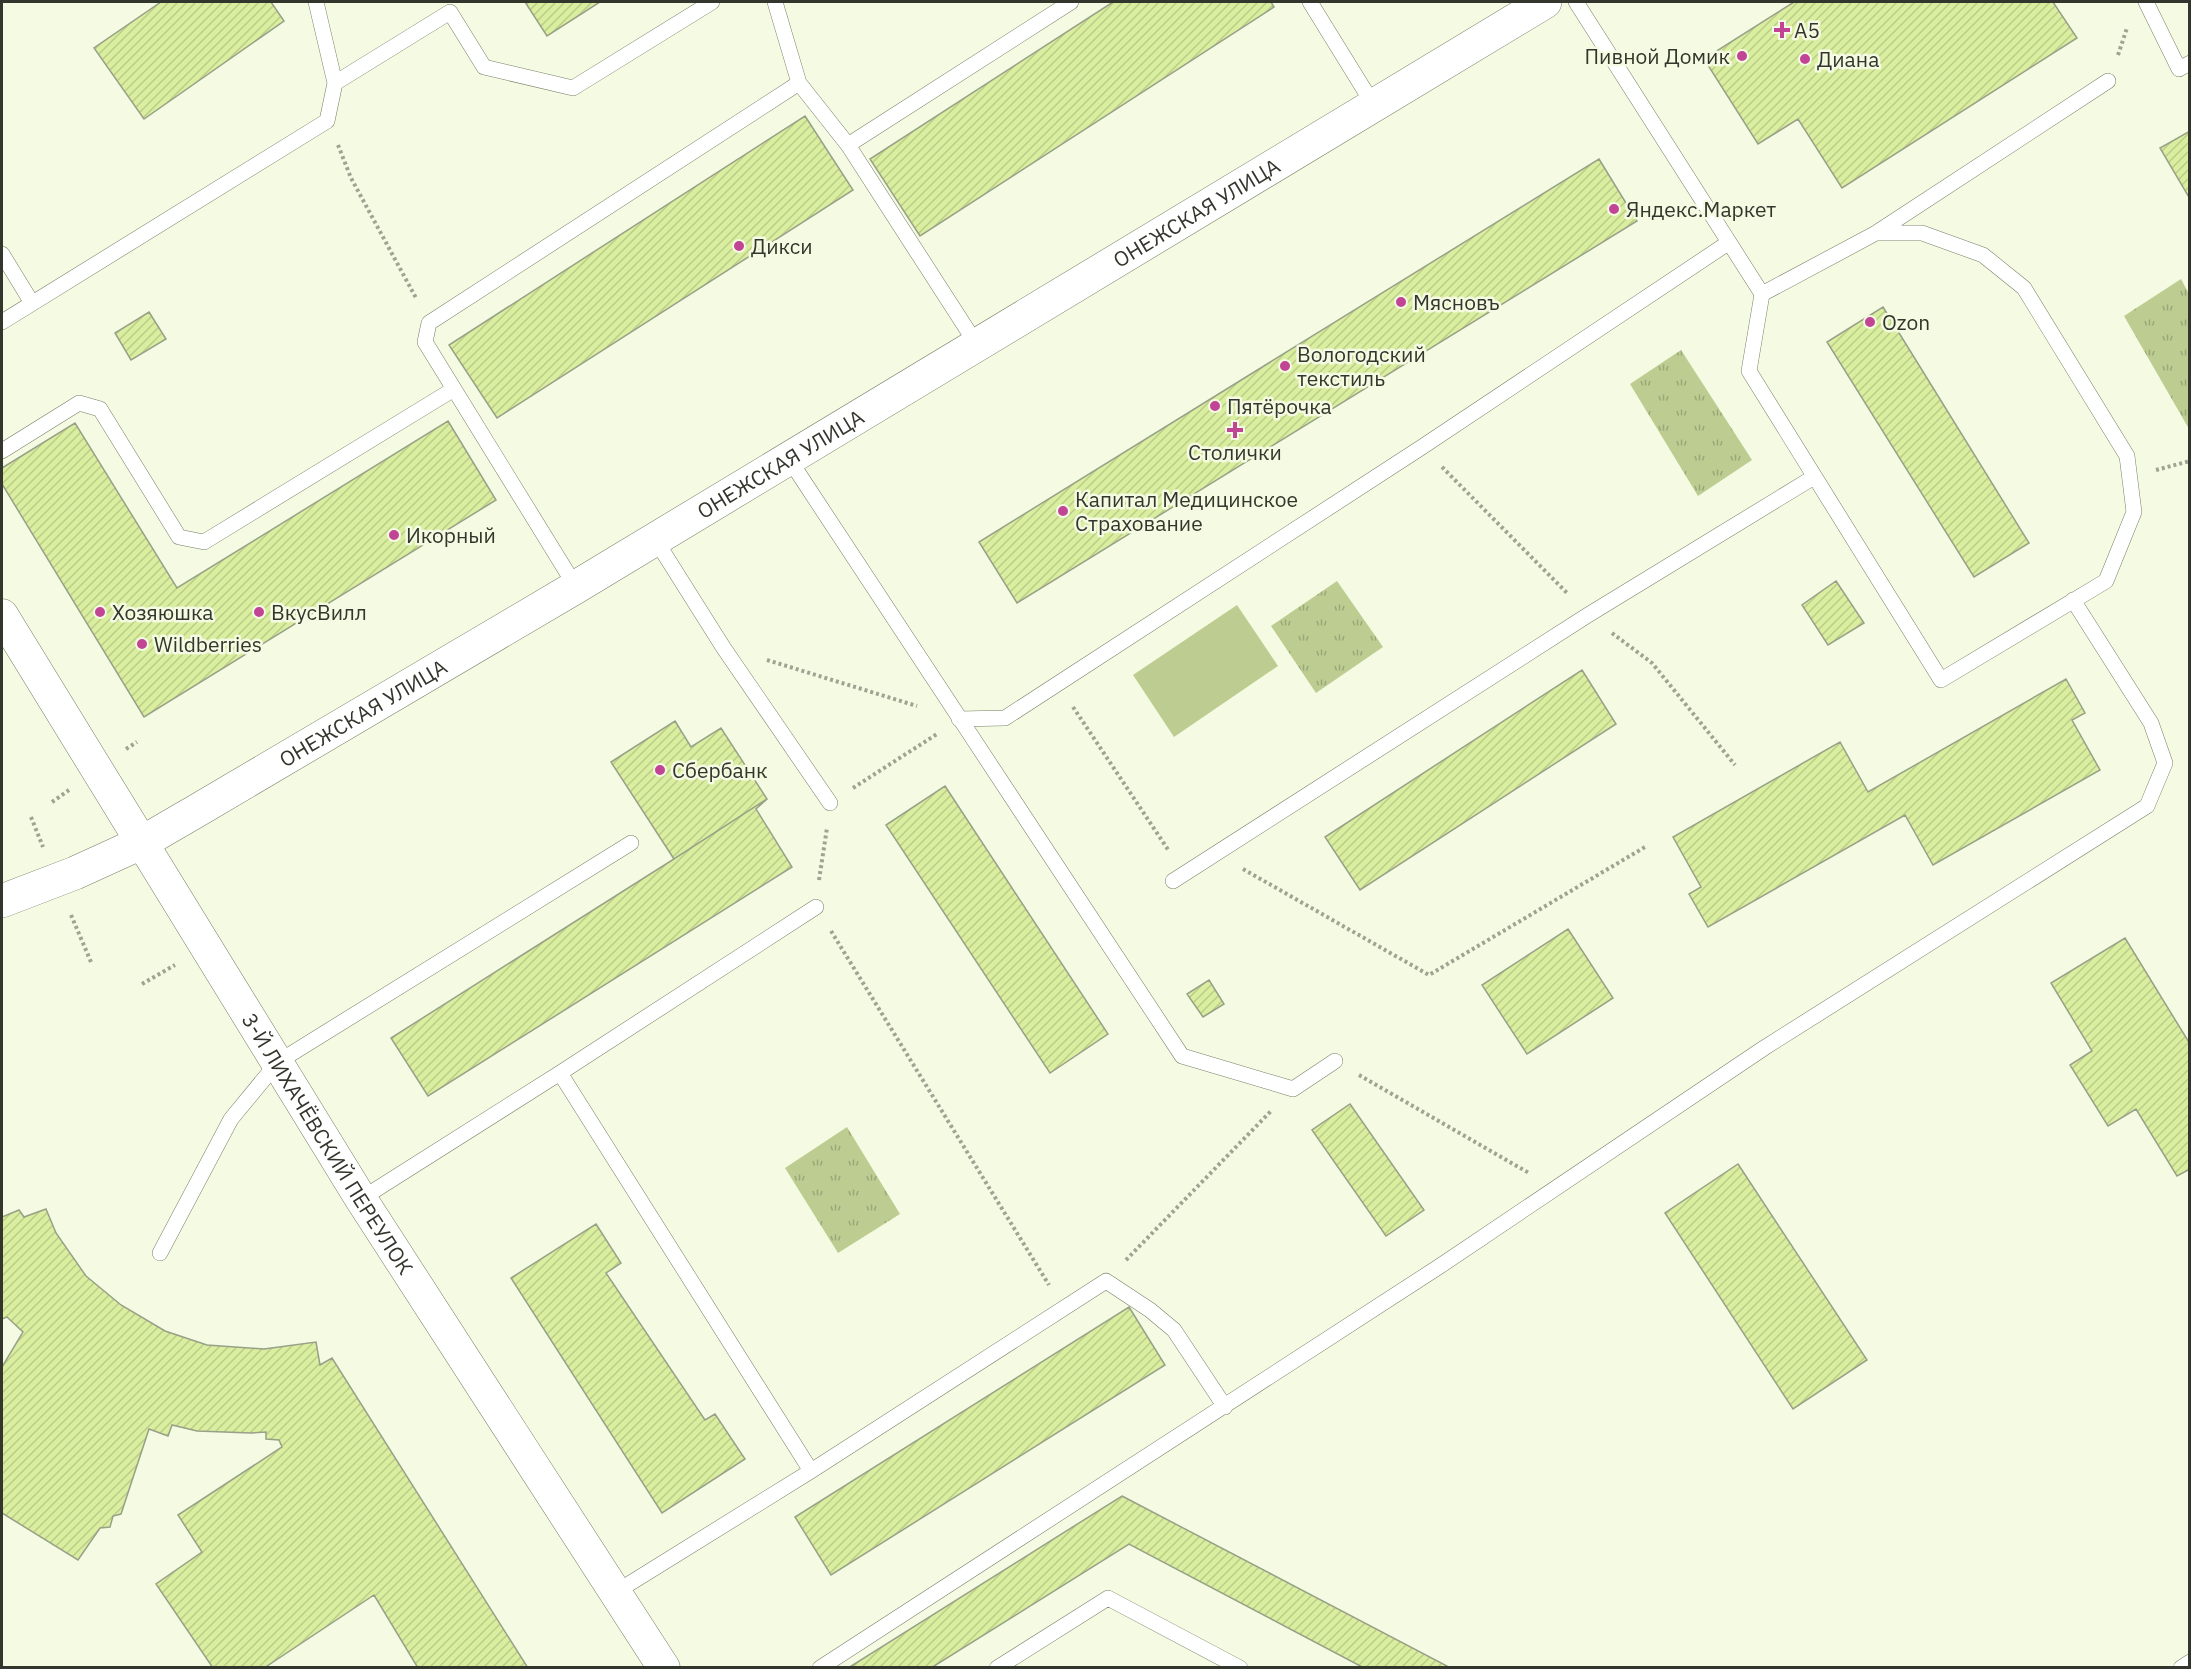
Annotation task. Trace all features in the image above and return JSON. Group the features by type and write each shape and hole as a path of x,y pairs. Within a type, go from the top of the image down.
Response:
{"main road":[{"name":"ОНЕЖСКАЯ УЛИЦА","path":"2,901 75,873 143,842 576,587 1545,2"}],"street":[{"name":"3-Й ЛИХАЧЁВСКИЙ ПЕРЕУЛОК","path":"2,615 361,1199 664,1668"}],"lane":[{"path":"2,322 327,120 335,83 316,2"},
{"path":"335,83 448,7 484,67 573,88 712,2"},
{"path":"775,2 799,83 848,145 977,345"},
{"path":"848,145 1071,2"},
{"path":"1310,2 1373,104"},
{"path":"1576,2 1762,294 1749,371 1941,680 2106,581 2134,512 2127,456 2024,288 1983,255 1922,233 1876,233"},
{"path":"2146,2 2179,69 2190,63"},
{"path":"1762,294 1876,233 2108,81"},
{"path":"576,587 425,342 429,323 799,83"},
{"path":"959,719 1005,718 1422,447 1728,243"},
{"path":"2,254 32,303"},
{"path":"2,451 79,404 100,409 179,537 204,542 454,389"},
{"path":"789,459 1182,1056 1293,1089 1335,1061"},
{"path":"1179,878 1588,615 1814,477"},
{"path":"655,539 723,647 830,803"},
{"path":"820,1668 1225,1407 1764,1048 2147,806 2165,763 2151,723 2073,600"},
{"path":"160,1253 231,1119 278,1062 631,843"},
{"path":"361,1199 816,907"},
{"path":"560,1073 811,1472"},
{"path":"616,1592 811,1472 1106,1281 1150,1310 1174,1330 1225,1407"},
{"path":"997,1668 1108,1598 1240,1668"},
{"path":"2181,1668 2190,1662"}],"path":[{"path":"2108,81 2130,21"},
{"path":"327,120 351,178 429,323"},
{"path":"1422,447 1588,615 1652,663 1735,765"},
{"path":"723,647 959,719"},
{"path":"1058,684 1179,878"},
{"path":"959,719 830,803 816,907 1063,1309"},
{"path":"1216,854 1430,975 1645,847"},
{"path":"1335,1061 1556,1188"},
{"path":"1106,1281 1293,1089"}],"green space":[{"path":"2181,279 2189,294 2189,429 2124,316"},
{"path":"1681,350 1752,460 1698,496 1630,384"},
{"path":"1337,581 1383,647 1316,693 1271,626"},
{"path":"1237,605 1278,666 1174,737 1133,675"},
{"path":"847,1127 900,1214 838,1253 785,1168"}],"building":[{"path":"161,2 271,2 284,21 144,119 94,48"},
{"path":"525,2 600,2 547,36"},
{"path":"1113,2 1271,2 1274,7 920,236 870,159"},
{"path":"1794,2 2053,2 2077,38 1842,188 1798,119 1758,144 1704,59"},
{"path":"805,116 853,190 497,418 449,345"},
{"path":"2190,131 2190,199 2160,148"},
{"path":"1599,159 1637,221 1017,603 979,542"},
{"path":"1883,307 2029,543 1974,577 1827,342"},
{"path":"149,312 166,339 131,360 115,333"},
{"path":"448,421 496,500 144,717 2,484 2,468 75,423 177,588"},
{"path":"1836,581 1864,623 1828,645 1802,605"},
{"path":"1582,670 1616,724 1360,890 1325,837"},
{"path":"2066,679 2085,713 2072,720 2100,770 1933,865 1905,815 1708,927 1689,894 1701,887 1673,837 1840,742 1868,792"},
{"path":"675,721 691,747 721,728 767,799 674,859 611,762"},
{"path":"675,721 691,747 721,728 767,799 756,809 792,867 428,1096 391,1038 674,859 611,762"},
{"path":"945,786 1108,1034 1050,1073 886,825"},
{"path":"1568,929 1613,998 1527,1054 1482,985"},
{"path":"2125,938 2190,1044 2190,1169 2177,1176 2136,1109 2108,1126 2070,1065 2092,1051 2051,983"},
{"path":"1209,980 1224,1004 1203,1017 1187,994"},
{"path":"1350,1104 1424,1210 1386,1236 1312,1130"},
{"path":"1738,1164 1867,1360 1793,1409 1665,1213"},
{"path":"46,1209 56,1233 86,1276 121,1305 165,1331 207,1345 264,1349 316,1342 320,1365 332,1358 528,1668 418,1668 374,1595 264,1668 213,1668 156,1584 202,1552 178,1515 282,1447 279,1440 266,1439 266,1432 197,1431 172,1425 168,1436 149,1429 121,1514 113,1516 110,1527 100,1528 78,1560 2,1513 2,1367 23,1332 7,1317 2,1319 2,1217 19,1210 24,1217"},
{"path":"596,1224 621,1263 606,1273 705,1420 715,1414 745,1459 662,1513 511,1278"},
{"path":"1129,1307 1165,1365 831,1575 795,1517"},
{"path":"1122,1496 1447,1666 1446,1668 1364,1668 1129,1544 931,1668 848,1668"}],"place":[{"name":"А5","path":"1782,30"},
{"name":"Пивной Домик","path":"1742,56"},
{"name":"Диана","path":"1805,59"},
{"name":"Яндекс.Маркет","path":"1614,209"},
{"name":"Дикси","path":"739,246"},
{"name":"Мясновъ","path":"1401,302"},
{"name":"Ozon","path":"1870,322"},
{"name":"Вологодский текстиль","path":"1285,366"},
{"name":"Пятёрочка","path":"1215,406"},
{"name":"Столички","path":"1235,430"},
{"name":"Капитал Медицинское Страхование","path":"1063,511"},
{"name":"Икорный","path":"394,535"},
{"name":"Хозяюшка","path":"100,612"},
{"name":"ВкусВилл","path":"259,612"},
{"name":"Wildberries","path":"142,644"},
{"name":"Сбербанк","path":"660,770"}]}
